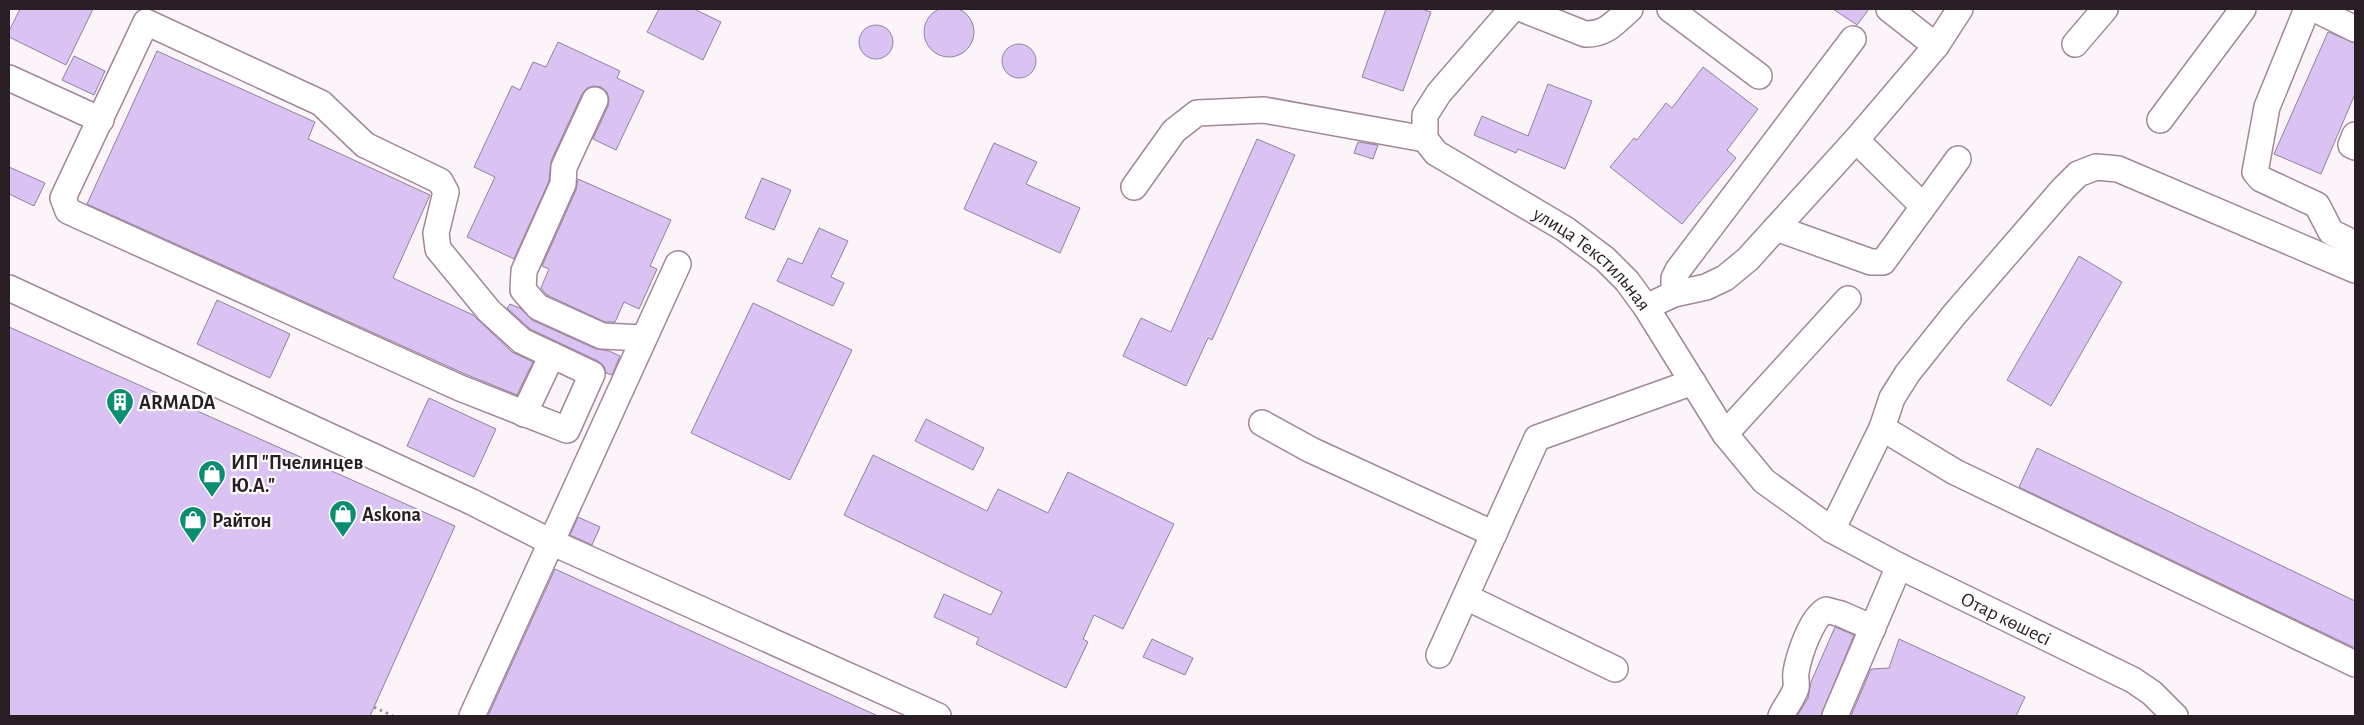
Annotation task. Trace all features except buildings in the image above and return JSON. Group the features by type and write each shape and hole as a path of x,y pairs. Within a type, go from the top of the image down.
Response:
{"street":[{"path":"1134,187 1174,131 1197,113 1264,110 1425,139 1425,115 1439,93 1512,9"},
{"path":"1522,9 1585,34 1602,33 1630,9"},
{"path":"1670,9 1759,76"},
{"path":"1888,9 1936,46"},
{"path":"1646,307 1674,294 1706,287 1725,278 1748,259 1856,140 1936,46 1960,9"},
{"path":"2075,44 2105,9"},
{"path":"2160,120 2243,9"},
{"path":"2308,9 2267,108 2255,172 2261,179 2317,206 2331,232 2355,244"},
{"path":"2315,9 2355,29"},
{"path":"146,22 322,104 365,145 440,181 446,192 436,233 438,249 489,311 522,341 592,374 567,430 460,388 68,211 63,198 101,120 146,22"},
{"path":"1674,294 1674,278 1678,270 1853,39"},
{"path":"9,78 101,120"},
{"path":"594,100 564,167 562,184 524,271 523,290 538,308 602,336 644,338"},
{"path":"2355,135 2351,145 2355,147"},
{"name":"улица Текстильная","path":"1425,139 1436,153 1565,228 1605,259 1627,280 1646,307 1725,434 1764,481 1832,530"},
{"path":"1856,140 1923,206"},
{"path":"1776,228 1871,262 1883,262 1958,159"},
{"path":"1832,530 1882,428 1892,398 1907,374 1954,315 2078,174 2096,167 2118,168 2355,270"},
{"path":"472,716 678,264"},
{"path":"9,288 472,502 551,542 938,716"},
{"path":"1725,434 1848,299"},
{"path":"524,414 552,355"},
{"path":"1439,656 1537,438 1693,382"},
{"path":"1262,424 1311,450 1494,534"},
{"path":"1882,428 1954,472 2355,664"},
{"name":"Отар көшесі","path":"1832,530 1899,566 2133,680 2152,693 2175,716"},
{"path":"1835,716 1899,566"},
{"path":"1466,597 1615,669"},
{"path":"1781,716 1796,687 1796,674 1802,651 1820,613 1826,610 1841,614 1873,628"}],"path":[{"path":"374,707 393,716"}],"place":[{"name":"ARMADA","path":"120,426"},
{"name":"ИП \"Пчелинцев Ю.А.\"","path":"212,498"},
{"name":"Askona","path":"343,538"},
{"name":"Райтон","path":"193,544"}]}
